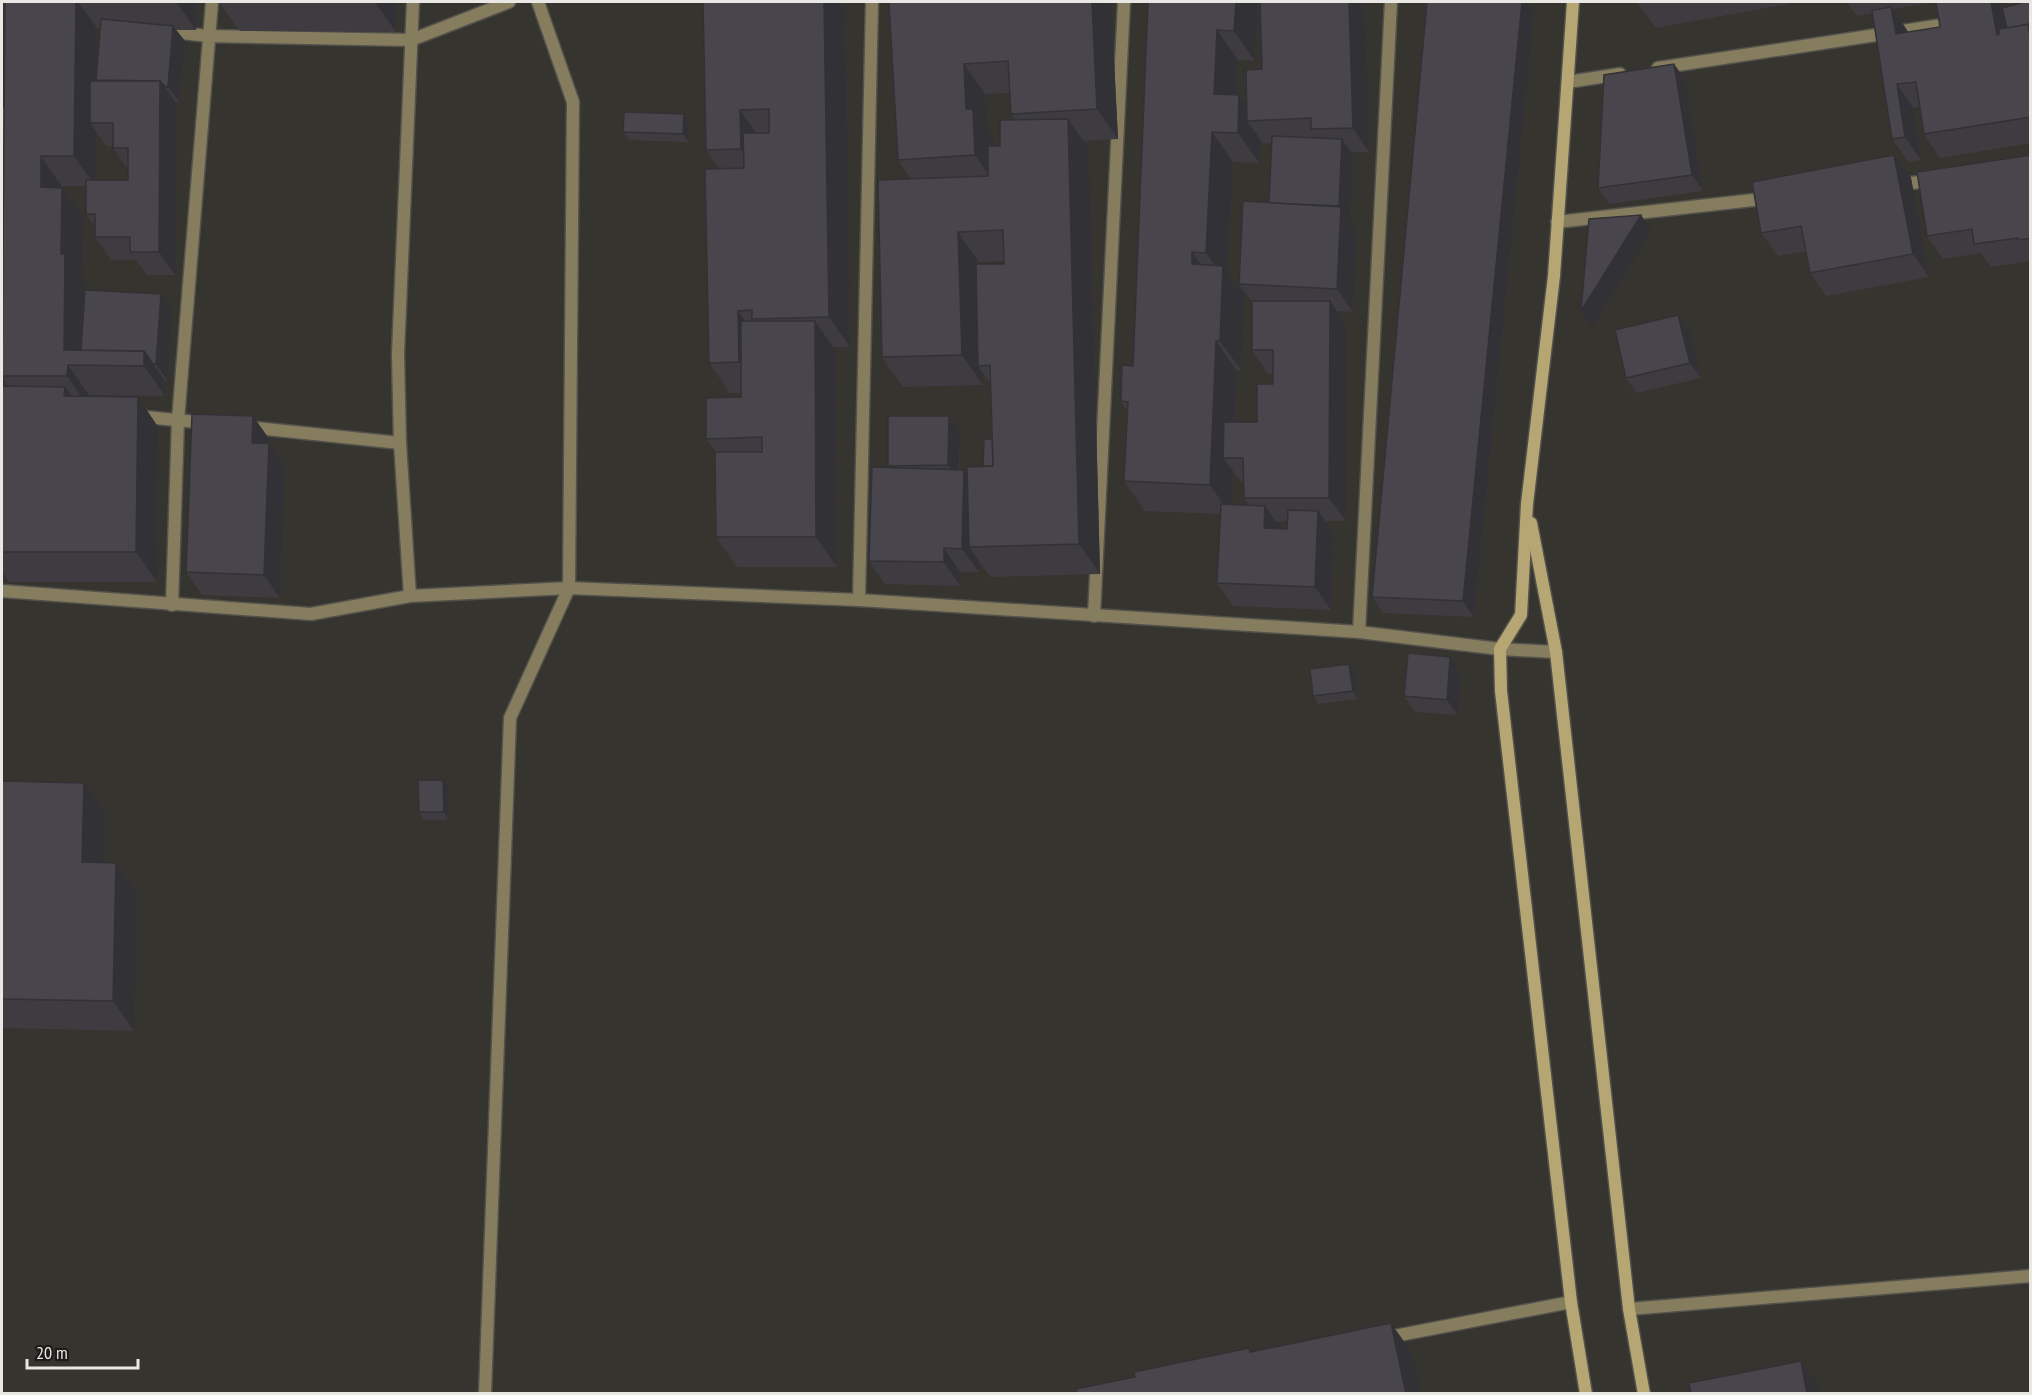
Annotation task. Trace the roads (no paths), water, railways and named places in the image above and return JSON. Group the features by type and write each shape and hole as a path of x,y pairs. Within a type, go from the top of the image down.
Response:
{"main road":[{"path":"1574,2 1557,222 1527,504 1521,615 1500,649 1501,691 1571,1302 1586,1394"},
{"path":"1527,504 1556,652 1629,1309 1644,1394"}],"street":[{"path":"172,605 178,420 212,2"},
{"path":"410,596 400,443 398,354 413,2"},
{"path":"150,29 208,36 411,40 509,2"},
{"path":"485,1394 510,718 569,588 573,102 538,2"},
{"path":"859,600 873,2"},
{"path":"1094,616 1124,2"},
{"path":"1359,632 1391,2"},
{"path":"1568,82 1973,20"},
{"path":"2,165 4,106"},
{"path":"1889,185 1948,179"},
{"path":"1557,222 1782,197"},
{"path":"119,414 400,443"},
{"path":"2,591 311,614 410,596 569,588 859,600 1359,632 1500,649 1556,652"},
{"path":"1629,1309 2031,1276"},
{"path":"1371,1341 1571,1302"}]}
